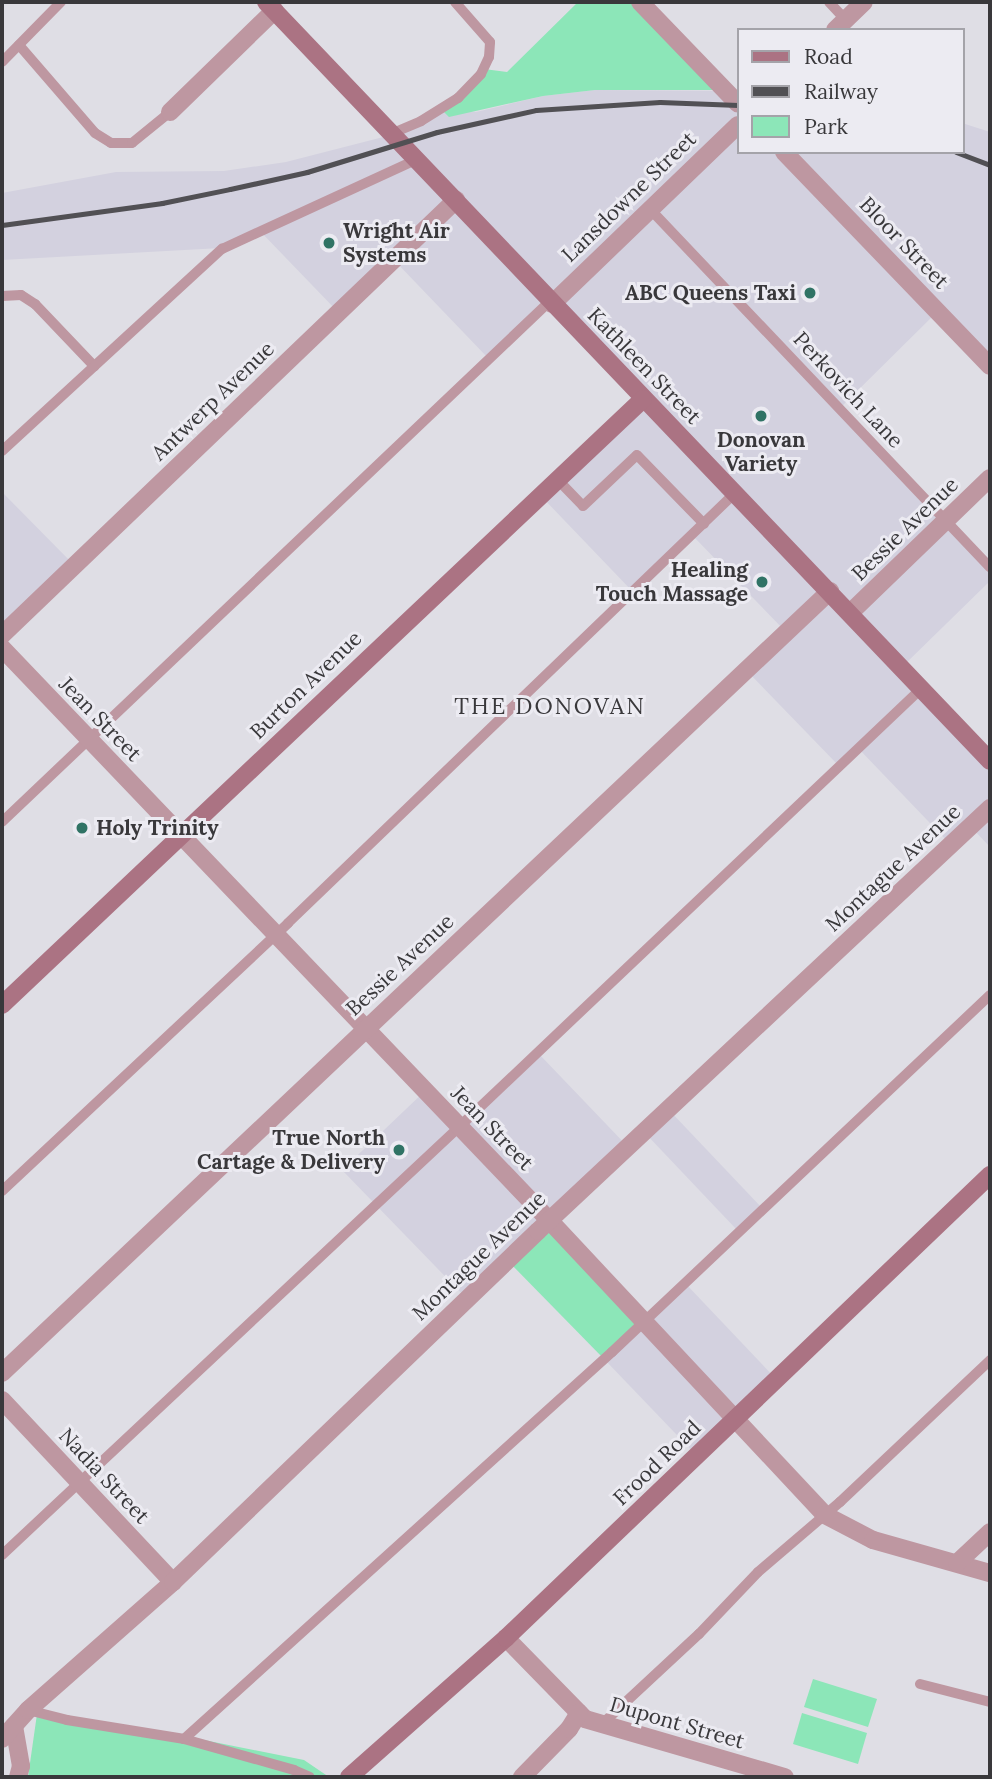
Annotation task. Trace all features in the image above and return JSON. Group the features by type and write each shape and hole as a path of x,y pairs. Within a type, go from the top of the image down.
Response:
{"street":[{"path":"640,2 736,102"},
{"path":"840,25 864,2"},
{"name":"Kathleen Street","path":"271,6 990,761"},
{"path":"170,112 271,6"},
{"name":"Lansdowne Street","path":"551,302 736,126"},
{"name":"Bloor Street","path":"786,154 990,366"},
{"name":"Antwerp Avenue","path":"2,635 456,200"},
{"name":"Burton Avenue","path":"2,1005 643,399"},
{"name":"Bessie Avenue","path":"851,612 990,478"},
{"name":"Bessie Avenue","path":"2,1373 830,591"},
{"name":"Jean Street","path":"2,648 274,936 550,1220 825,1515 873,1540 990,1573"},
{"name":"Montague Avenue","path":"8,1732 28,1710 173,1583 550,1220 990,808"},
{"name":"Frood Road","path":"349,1777 506,1638 990,1175"},
{"name":"Nadia Street","path":"2,1400 173,1583"},
{"path":"957,1563 990,1532"},
{"name":"Dupont Street","path":"506,1638 579,1713 601,1725 785,1777"},
{"path":"522,1777 569,1729 579,1713"},
{"path":"8,1732 21,1766 18,1777"}],"lane":[{"path":"2,62 61,2"},
{"path":"393,133 421,121 458,97 481,74 489,57 490,42 455,2"},
{"path":"829,2 840,25"},
{"path":"19,45 95,133 111,143 121,146 132,143 170,112"},
{"path":"2,452 232,242 418,159"},
{"name":"Perkovich Lane","path":"649,208 990,567"},
{"path":"2,296 20,295 35,304 94,366"},
{"path":"2,822 551,302"},
{"path":"557,479 583,506 637,455 704,524"},
{"path":"2,1191 274,936 735,493"},
{"path":"2,1555 922,688"},
{"path":"184,1739 643,1321 990,995"},
{"path":"601,1725 699,1634 758,1572 825,1515 990,1360"},
{"path":"920,1684 990,1702"},
{"path":"28,1710 184,1739 310,1777"}],"shaded area":[{"path":"595,90 736,91 736,154 964,154 964,124 990,132 990,364 938,311 839,409 990,569 990,581 903,666 990,759 990,847 972,828 952,846 858,748 839,766 747,671 787,633 693,536 634,593 541,496 645,398 556,303 488,358 394,260 339,313 258,229 221,248 2,260 2,193 116,172 224,171 286,162 395,134 442,110 476,112 543,96"},
{"path":"2,492 75,566 2,637"},
{"path":"539,1054 629,1148 468,1300 342,1170 426,1090 461,1127"},
{"path":"669,1110 762,1208 738,1231 645,1133"},
{"path":"685,1283 778,1381 698,1457 605,1360"}],"green space":[{"path":"578,2 642,2 727,90 595,90 543,96 449,117 442,110 484,69 507,72"},
{"path":"551,1220 645,1321 605,1360 509,1262"},
{"path":"813,1679 877,1699 868,1727 804,1707"},
{"path":"802,1713 867,1733 858,1764 793,1744"},
{"path":"37,1714 184,1736 304,1760 329,1777 28,1777"}],"railway":[{"path":"2,225 162,203 230,189 307,172 437,132 536,110 660,102 736,105"},
{"path":"961,154 990,165"}],"place":[{"name":"Wright Air Systems","path":"329,243"},
{"name":"ABC Queens Taxi","path":"810,293"},
{"name":"Donovan Variety","path":"761,416"},
{"name":"Healing Touch Massage","path":"762,582"},
{"name":"Holy Trinity","path":"82,828"},
{"name":"True North Cartage & Delivery","path":"399,1150"}],"district":[{"name":"THE DONOVAN","path":"550,706"}]}
